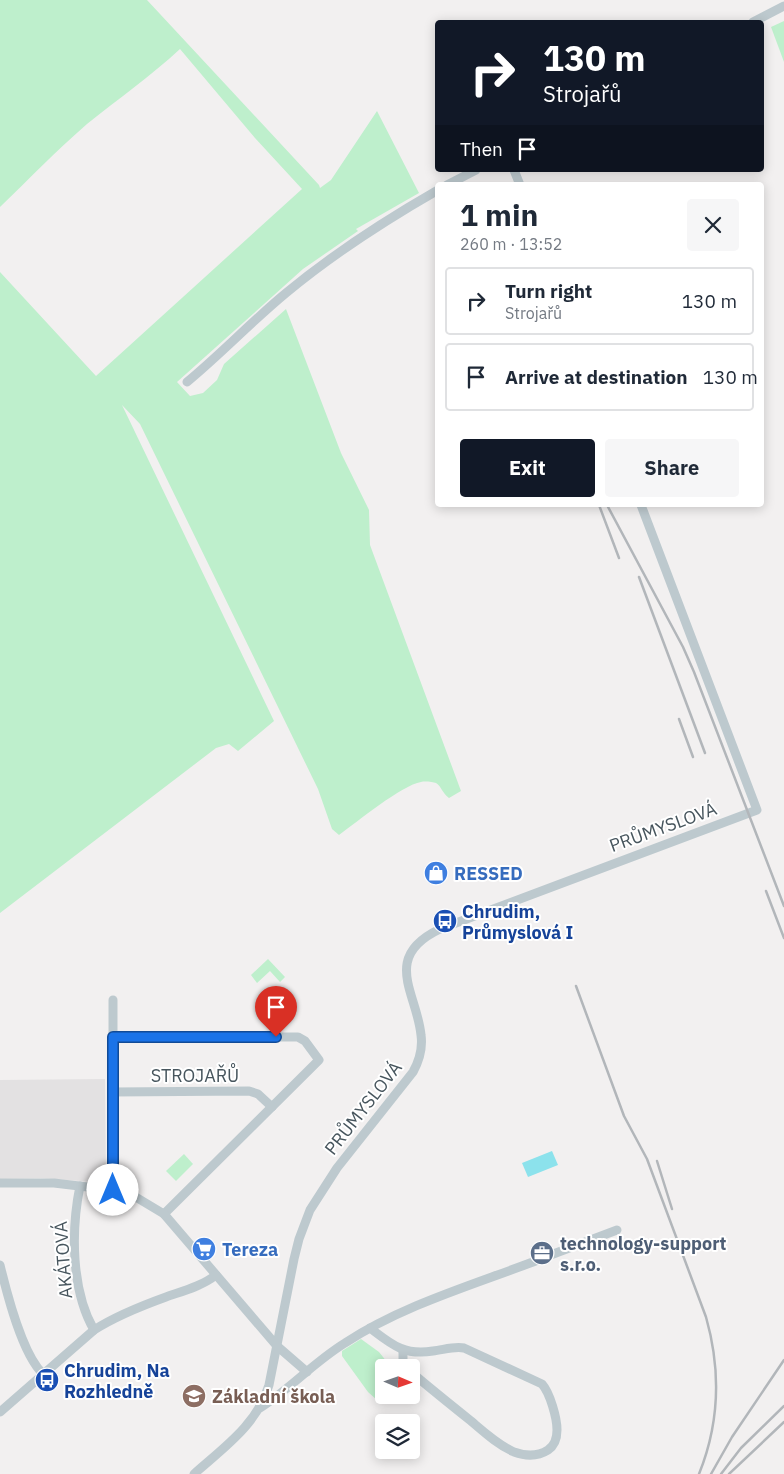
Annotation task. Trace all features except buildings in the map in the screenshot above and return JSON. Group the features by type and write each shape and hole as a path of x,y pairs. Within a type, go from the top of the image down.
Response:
{"street":[{"path":"757,20 784,6"},
{"path":"454,182 472,172"},
{"path":"187,382 284,294 309,274 364,234 435,192"},
{"name":"PRŮMYSLOVÁ","path":"194,1474 246,1427 260,1408 269,1385 294,1259 310,1210 338,1168 418,1064 421,1034 406,973 411,955 418,943 440,929 757,810 642,507"},
{"path":"113,1000 113,1190"},
{"path":"113,1037 298,1037 305,1042 319,1060 164,1214"},
{"name":"STROJAŘŮ","path":"113,1092 249,1091 256,1093 272,1107"},
{"path":"0,1183 54,1183 113,1190 134,1196 164,1214 277,1346 306,1372"},
{"name":"AKÁTOVÁ","path":"80,1186 75,1224 77,1274 83,1309 94,1330"},
{"path":"548,1256 617,1230"},
{"name":"PRŮMYSLOVÁ","path":"260,1408 278,1397 306,1372 345,1342 370,1328 389,1318 538,1260"},
{"path":"0,1265 14,1316 32,1361 43,1374"},
{"path":"0,1412 102,1324 139,1307 206,1282 216,1275"},
{"path":"370,1328 402,1350 420,1353 455,1347 464,1348 542,1384 547,1392 556,1423 557,1436 553,1445 547,1451 534,1455 508,1449 420,1379"},
{"path":"402,1350 403,1359"}],"shaded area":[{"path":"105,1079 106,1183 41,1178 0,1179 0,1080"}],"green space":[{"path":"0,0 147,0 320,188 331,180 377,111 419,193 356,229 358,231 303,269 177,382 190,396 203,393 217,380 224,364 286,309 341,453 369,510 370,545 461,791 449,798 436,783 421,782 391,797 339,835 332,829 318,789 140,424 122,405 274,721 238,751 229,744 216,748 0,913 0,272 96,376 302,189 255,138 180,49 87,124 0,207"},
{"path":"784,21 784,62 771,27"},
{"path":"268,959 285,977 280,982 270,971 257,983 251,975"},
{"path":"184,1154 193,1164 176,1181 166,1171"},
{"path":"361,1339 379,1352 385,1359 375,1359 375,1398 368,1392 342,1356 342,1351"}],"water":[{"path":"552,1151 558,1165 528,1177 522,1163"}],"railway":[{"path":"600,507 619,558"},
{"path":"608,507 683,647 784,906"},
{"path":"639,577 705,753"},
{"path":"679,719 693,757"},
{"path":"766,891 784,938"},
{"path":"576,986 624,1116 647,1159 706,1317 714,1357 716,1396 711,1435 699,1474"},
{"path":"657,1161 672,1209"},
{"path":"711,1474 732,1437 784,1360"},
{"path":"721,1474 741,1448 784,1406"},
{"path":"729,1474 784,1422"}],"place":[{"name":"RESSED","path":"436,873"},
{"name":"Chrudim, Průmyslová I","path":"445,921"},
{"name":"Tereza","path":"204,1249"},
{"name":"technology-support s.r.o.","path":"542,1253"},
{"name":"Chrudim, Na Rozhledně","path":"47,1380"},
{"name":"Základní škola","path":"194,1396"}],"route":[{"path":"113,1190 113,1037 276,1037"}]}
